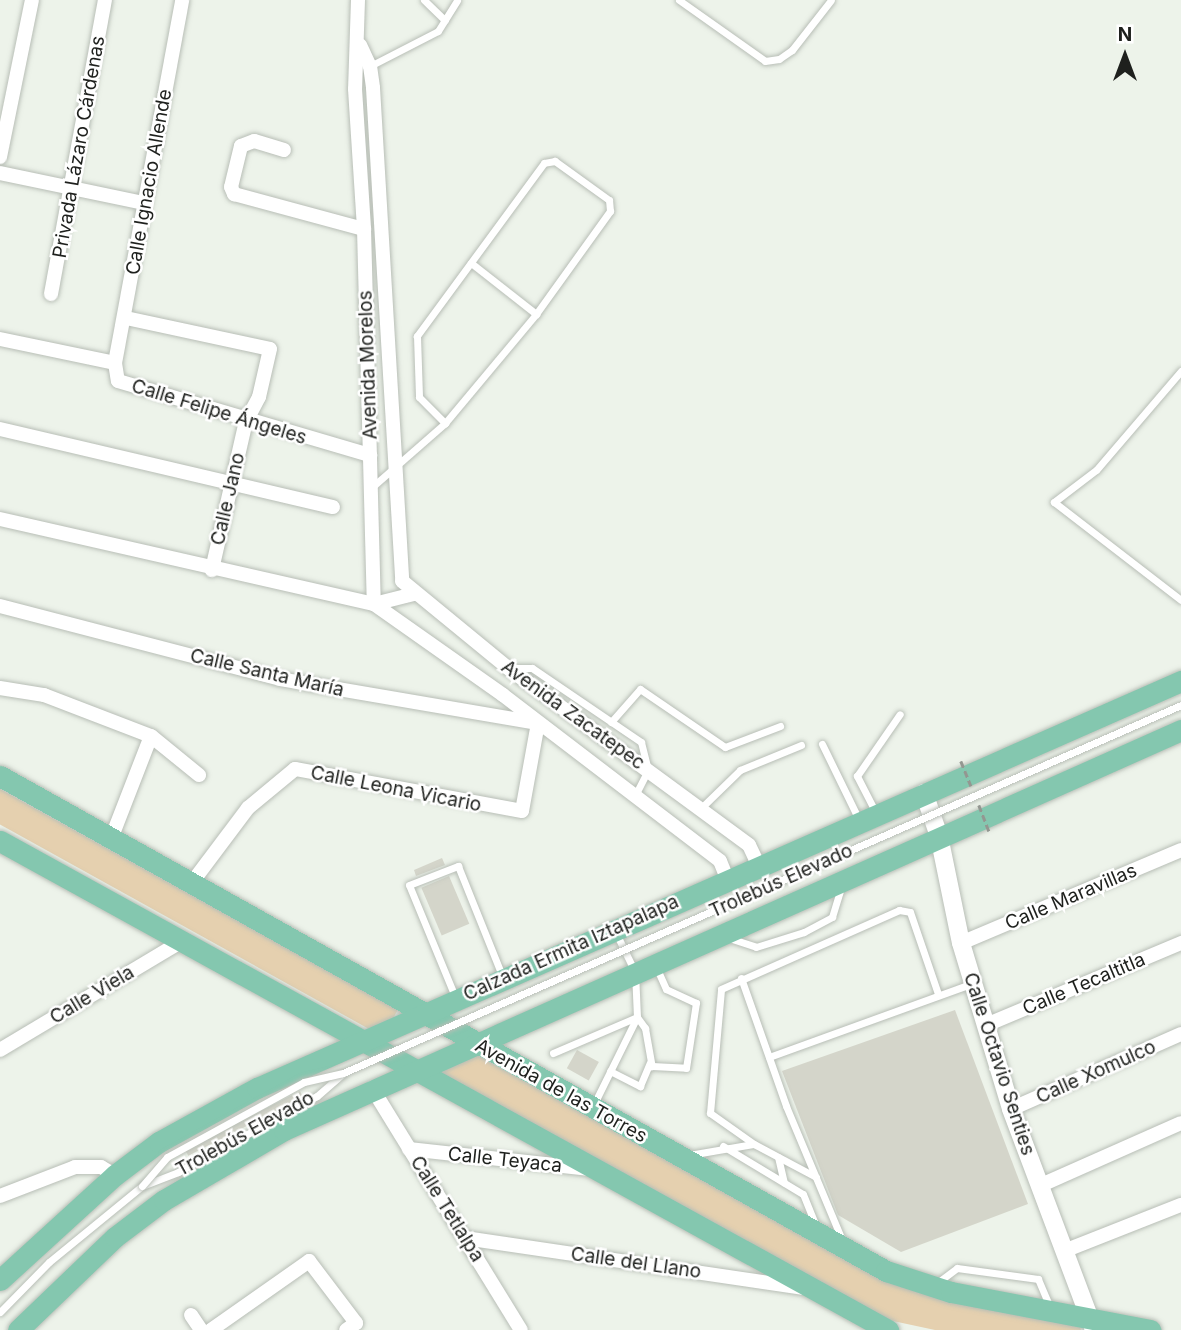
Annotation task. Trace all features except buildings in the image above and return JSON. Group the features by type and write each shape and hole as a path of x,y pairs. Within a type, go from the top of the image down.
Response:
{"main road":[{"name":"Calzada Ermita Iztapalapa","path":"0,1280 115,1175 208,1114 365,1038 1181,681"},
{"path":"18,1330 116,1237 164,1200 284,1130 372,1088 1181,730"},
{"name":"Avenida de las Torres","path":"0,776 846,1250 933,1288 1052,1311 1092,1324 1150,1330"},
{"path":"0,841 365,1038 414,1070 602,1171 807,1289 888,1330"}],"street":[{"path":"0,156 32,0"},
{"name":"Privada Lázaro Cárdenas","path":"51,294 73,188 105,0"},
{"name":"Calle Ignacio Allende","path":"115,363 126,318 144,203 182,0"},
{"name":"Avenida Morelos","path":"358,0 360,45 376,126 402,581 414,594"},
{"name":"Avenida Morelos","path":"363,66 356,127 364,229 374,604"},
{"path":"356,127 376,126"},
{"path":"284,150 254,141 241,146 231,187 234,194 364,229"},
{"path":"0,173 144,203"},
{"name":"Calle Jano","path":"126,318 271,349 259,397 246,421 212,570"},
{"name":"Calle Felipe Ángeles","path":"0,339 115,363 118,381 246,421 370,455"},
{"path":"0,429 333,507"},
{"name":"Avenida Zacatepec","path":"0,520 212,570 374,604 503,695 720,861 727,878"},
{"name":"Avenida Zacatepec","path":"374,604 414,594 508,668 748,845 758,864"},
{"name":"Calle Santa María","path":"0,606 280,679 538,723"},
{"path":"483,715 500,708 508,668"},
{"path":"0,688 44,695 151,736 199,775"},
{"name":"Calle Leona Vicario","path":"191,884 248,808 295,769 522,811 538,723"},
{"path":"111,839 151,736"},
{"name":"Calle Octavio Senties","path":"924,793 939,836 961,943 1011,1109 1092,1324"},
{"path":"0,841 0,848"},
{"name":"Calle Maravillas","path":"961,943 1181,850"},
{"name":"Calle Viela","path":"0,1051 184,940"},
{"name":"Calle Tecaltitla","path":"986,1025 1181,943"},
{"name":"Calle Xomulco","path":"1011,1109 1181,1034"},
{"name":"Calle Tetlalpa","path":"372,1088 521,1330"},
{"path":"1039,1186 1181,1123"},
{"name":"Calle Teyaca","path":"409,1149 602,1171"},
{"path":"0,1196 75,1167 101,1167 115,1175"},
{"path":"1064,1251 1181,1205"},
{"name":"Calle del Llano","path":"465,1237 807,1289"},
{"path":"211,1330 309,1261 351,1326"},
{"path":"191,1315 201,1330"}],"lane":[{"path":"424,0 445,20"},
{"path":"363,66 438,31 457,0"},
{"path":"679,0 765,61 779,60 792,50 831,0"},
{"path":"371,487 396,469 444,423 536,314 610,211 609,200 555,161 544,163 418,335 419,397 444,423"},
{"path":"471,263 536,314"},
{"path":"1181,371 1096,470 1054,502 1181,600"},
{"path":"508,668 533,668 641,742 648,770 635,796"},
{"path":"611,722 640,689 725,747 780,726"},
{"name":"Trolebús Elevado","path":"0,1312 49,1262 142,1186 167,1157 238,1115 304,1082 343,1073 1181,705"},
{"path":"868,817 857,776 900,714"},
{"path":"822,744 868,817"},
{"path":"700,809 740,769 801,745"},
{"path":"456,999 409,885 457,866 503,978"},
{"path":"719,934 755,947 804,932 836,911 843,879"},
{"path":"816,1177 754,1144 710,1114 717,995 741,978 899,910 910,912 938,994"},
{"path":"614,929 644,967 666,989 696,1003 686,1068 650,1063"},
{"path":"804,932 810,949"},
{"path":"593,1107 637,1017 644,967"},
{"path":"741,978 769,1057 846,1250"},
{"path":"769,1057 973,983"},
{"path":"553,1053 637,1017"},
{"path":"610,1071 640,1086 650,1063 645,1028 637,1017"},
{"name":"Trolebús Elevado","path":"142,1186 178,1172 317,1096 343,1073"},
{"path":"681,1157 723,1146 754,1144"},
{"path":"723,1146 784,1182 809,1203 818,1234"},
{"path":"778,1157 784,1182"},
{"path":"933,1288 946,1272 957,1268 1038,1279 1052,1311"}],"shaded area":[{"path":"0,789 398,1010 383,1037 0,824"},
{"path":"477,1055 895,1285 1079,1324 1081,1330 935,1330 879,1318 435,1072"}]}
